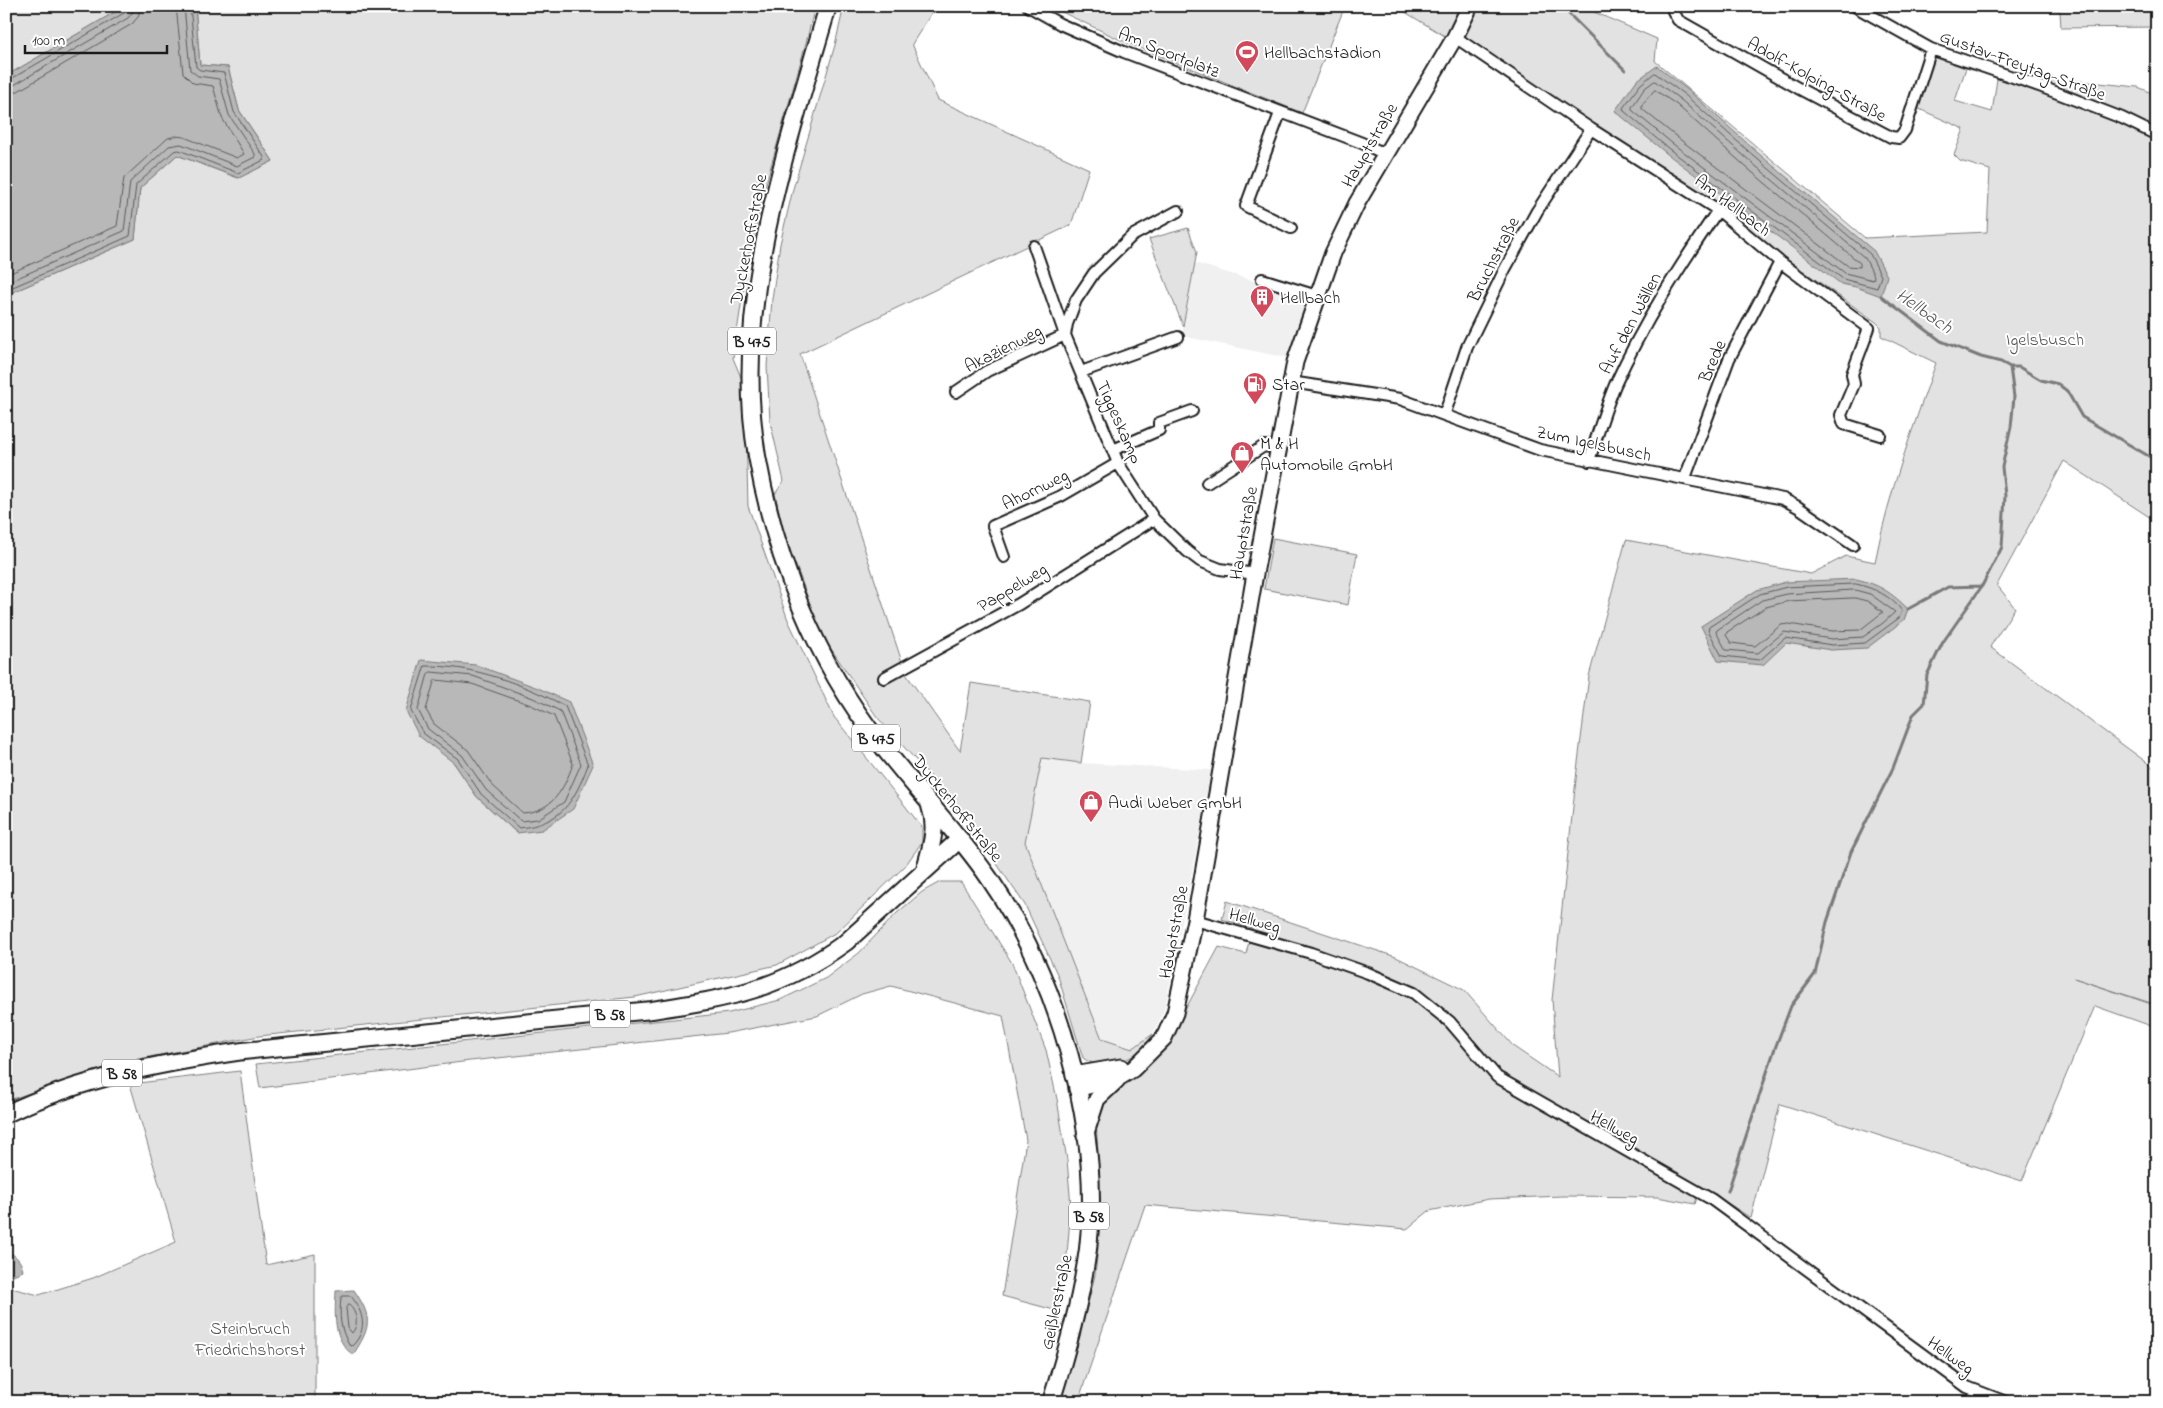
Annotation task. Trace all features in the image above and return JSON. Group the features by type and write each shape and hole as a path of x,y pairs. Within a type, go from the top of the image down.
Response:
{"main road":[{"name":"Dyckerhoffstraße","path":"828,6 783,165 765,242 755,302 752,346 752,394 757,452 768,509 786,569 813,633 851,703 880,743 960,839 990,880 1025,939 1044,978 1076,1082"},
{"path":"925,869 935,825 928,800"},
{"name":"B 58","path":"6,1114 73,1087 124,1072 182,1060 248,1051 652,1010 710,1002 738,995 786,979 827,956 846,942 960,839"},
{"name":"Geißlerstraße","path":"1051,1402 1069,1346 1080,1296 1088,1245 1090,1176 1076,1082"}],"street":[{"name":"Am Sportplatz","path":"1028,6 1060,24 1124,52 1362,143 1385,154"},
{"name":"Hauptstraße","path":"1076,1082 1120,1077 1140,1062 1164,1038 1175,1013 1195,920 1255,574 1295,362 1333,253 1353,212 1385,154 1455,37 1470,6"},
{"name":"Adolf-Kolping-Straße","path":"1673,6 1673,11 1678,20 1798,88 1890,137 1899,138 1905,130 1931,49"},
{"name":"Gustav-Freytag-Straße","path":"1854,6 1931,49 2042,87 2122,118 2157,135"},
{"name":"Am Hellbach","path":"1455,37 1591,129 1718,210 1780,262 1869,328 1852,374 1854,384 1841,415 1844,424 1880,435"},
{"path":"1280,113 1246,206 1291,228"},
{"name":"Bruchstraße","path":"1445,414 1467,348 1505,269 1537,210 1591,129"},
{"name":"Auf den Wällen","path":"1589,461 1615,386 1635,346 1670,282 1718,210"},
{"path":"1065,335 1076,300 1094,274 1132,236 1178,212"},
{"name":"Tiggeskamp","path":"1034,246 1065,335 1118,463 1154,519 1200,561 1220,569 1255,574"},
{"name":"Brede","path":"1685,478 1729,359 1780,262"},
{"path":"1262,279 1317,296"},
{"name":"Akazienweg","path":"956,392 996,366 1065,335"},
{"path":"1081,372 1178,337"},
{"name":"Zum Igelsbusch","path":"1291,382 1400,398 1540,450 1589,461 1685,478 1783,500 1798,507 1854,545"},
{"path":"1113,450 1159,430 1158,423 1192,411"},
{"path":"1208,483 1264,446 1278,448"},
{"name":"Ahornweg","path":"1004,557 993,526 1061,496 1118,463"},
{"name":"Pappelweg","path":"884,678 1019,604 1154,519"},
{"name":"Hellweg","path":"1195,920 1311,953 1368,972 1414,993 1450,1022 1497,1077 1711,1199 1967,1387 2006,1402"},
{"name":"Hauptstraße","path":"1076,1082 1140,1062"},
{"path":"1085,1136 1097,1099 1120,1077"}],"shaded area":[{"path":"1195,263 1308,297 1288,358 1182,336"},
{"path":"1042,758 1081,763 1212,770 1165,1008 1153,1034 1132,1049 1102,1039 1025,842"}],"green space":[{"path":"6,6 125,6 6,76"},
{"path":"195,6 815,6 765,187 748,260 733,358 745,387 748,506 788,620 834,717 922,827 922,842 905,866 837,932 777,965 635,997 259,1036 123,1062 6,1101 6,295 135,239 140,188 177,155 238,178 273,161 239,110 228,67 200,65","holes":["454,763 517,833 477,797"]},
{"path":"844,6 936,6 912,44 938,100 1089,169 1071,225 800,354 906,674 960,751 971,683 1090,702 1081,763 1042,758 1025,842 1102,1039 1132,1049 1153,1034 1145,1046 1123,1061 1106,1065 1090,1062 1083,1058 1058,976 1025,905 986,848 932,778 877,717 821,634 784,533 775,494 784,481 770,421 767,366 772,299 780,244 793,189 835,45"},
{"name":"Hellbachstadion","path":"1049,6 1345,6 1302,113 1125,42"},
{"name":"Igelsbusch","path":"1395,6 1580,6 1657,39 1655,61 1865,238 1987,232 1990,170 1960,161 1954,155 1964,129 1917,108 1932,58 1966,68 1955,101 1992,112 1997,79 2023,85 2025,72 2060,79 2138,87 2157,95 2157,522 2064,461 1997,585 2015,608 1990,647 2157,770 2157,1005 2074,978 2157,1006 2157,1028 2095,1006 2022,1181 1780,1104 1751,1218 1701,1186 1695,1204 1657,1197 1563,1196 1489,1199 1429,1211 1407,1229 1145,1205 1078,1402 1059,1402 1078,1343 1095,1275 1098,1247 1099,1176 1096,1120 1102,1101 1178,1023 1219,947 1246,954 1252,928 1222,919 1227,901 1396,957 1464,990 1514,1047 1558,1077 1552,1000 1577,770 1589,676 1626,540 1811,574 1846,556 1875,562 1894,486 1936,363 1881,336 1881,327 1876,322 1782,256 1718,207 1602,131"},
{"path":"2025,6 2157,6 2157,27 2061,28 2060,11"},
{"path":"1188,228 1197,252 1183,326 1149,239"},
{"path":"1273,538 1357,554 1348,605 1264,589"},
{"path":"940,882 961,882 1012,963 1046,1050 1057,1099 1067,1160 1071,1206 1067,1255 1058,1311 1002,1296 1026,1140 1003,1016 891,986 862,994 817,1016 728,1033 470,1061 260,1088 256,1064 729,1013 780,1000 826,978 859,953 897,913 922,892"},
{"name":"Steinbruch Friedrichshorst","path":"240,1071 266,1265 315,1254 315,1402 6,1402 6,1284 11,1288 39,1295 93,1278 176,1242 130,1084"}],"water":[{"path":"125,6 195,6 200,65 228,67 239,110 273,161 239,178 177,155 140,188 135,239 6,295 6,76"},
{"path":"1657,66 1689,91 1758,153 1874,251 1887,276 1881,296 1841,284 1666,153 1615,111 1636,81"},
{"path":"1856,579 1885,590 1908,609 1904,620 1867,648 1831,650 1786,643 1763,665 1718,661 1701,626 1757,590 1786,582"},
{"path":"421,660 476,665 538,688 569,702 593,765 573,809 542,830 517,833 477,797 454,763 419,736 406,711"},
{"path":"6,1251 18,1258 23,1271 13,1275 6,1275"},
{"path":"354,1290 367,1315 367,1322 366,1330 353,1355 346,1349 338,1334 335,1308 336,1291"}],"waterway":[{"name":"Hellbach","path":"1561,6 1625,70"},
{"name":"Hellbach","path":"1881,296 1941,341 1981,357 2001,362 2010,367 2019,367 2041,380 2058,384 2067,391 2082,417 2157,461"},
{"path":"1728,1191 1774,1051 1791,1006 1815,974 1827,922 1851,852 1893,768 1913,715 1924,704 1927,675 1943,642 1982,586 2002,547 2005,496 2002,467 2011,427 2014,397 2010,367"},
{"path":"1908,609 1948,587 1982,586"}],"place":[{"name":"Hellbachstadion","path":"1247,73"},
{"name":"Hellbach","path":"1262,318"},
{"name":"Star","path":"1255,405"},
{"name":"M & H Automobile GmbH","path":"1242,474"},
{"name":"Audi Weber GmbH","path":"1091,823"}]}
